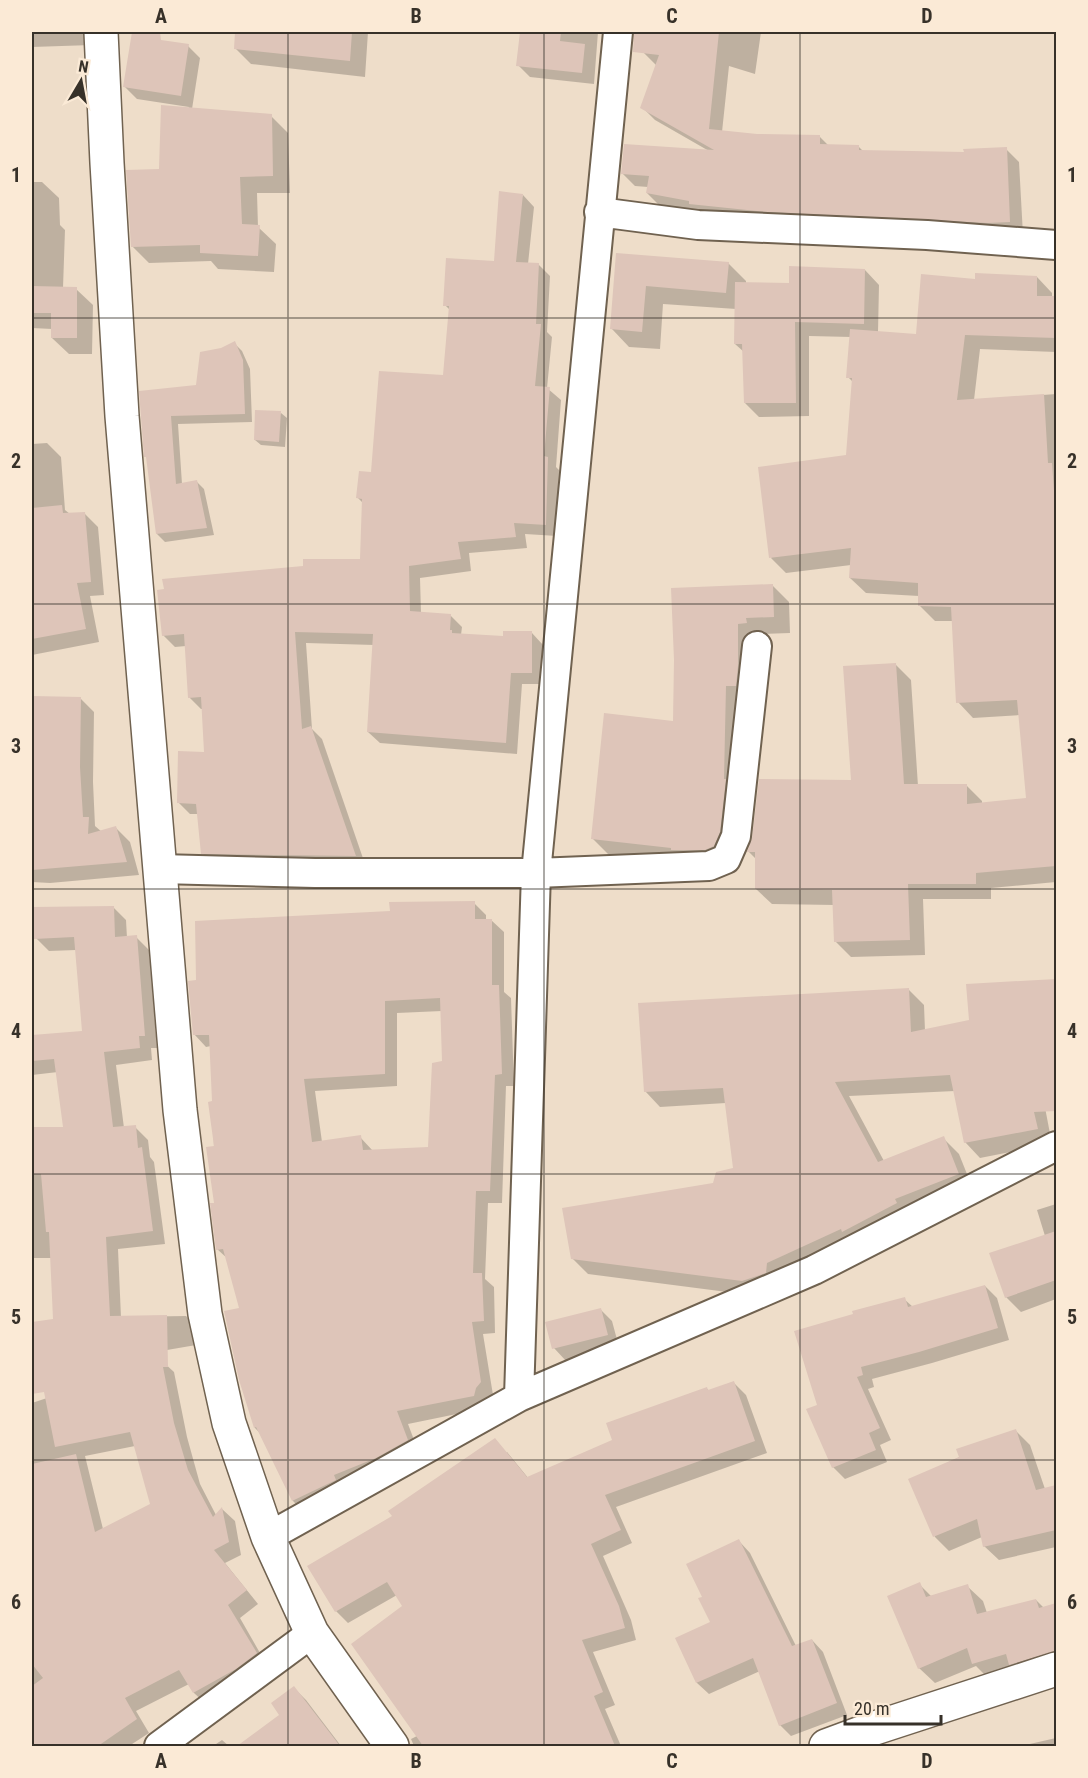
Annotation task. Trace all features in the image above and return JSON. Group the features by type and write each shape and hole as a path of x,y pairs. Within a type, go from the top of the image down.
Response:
{"street":[{"path":"101,32 122,416 180,1110 205,1314 229,1423 268,1537 312,1633 392,1746"},
{"path":"519,1397 536,873 618,32"},
{"path":"599,212 698,225 927,235 1056,245"},
{"path":"160,869 315,873 536,873 709,866 726,859 736,836 757,646"},
{"path":"268,1537 519,1397 814,1270 1056,1146"},
{"path":"159,1746 312,1633"},
{"path":"826,1746 1056,1669"}],"building":[{"path":"132,32 160,32 161,40 189,44 181,96 123,87"},
{"path":"235,32 352,32 350,61 234,49"},
{"path":"520,32 561,32 560,41 585,44 582,73 516,66"},
{"path":"634,32 719,32 709,129 757,134 820,135 820,144 859,145 859,150 964,152 963,149 1007,147 1010,222 988,223 767,212 689,204 689,201 646,193 649,176 621,174 624,144 714,150 640,108 659,55 633,52"},
{"path":"161,105 272,114 273,176 240,177 242,224 260,225 258,256 200,253 200,245 131,247 126,170 159,169"},
{"path":"499,191 523,194 516,262 539,263 536,324 541,324 535,386 550,387 544,456 548,457 546,525 514,523 516,537 458,542 461,559 409,566 410,611 451,614 450,630 452,633 503,636 503,631 532,631 532,673 511,673 506,743 367,732 373,634 295,632 302,729 311,726 356,856 201,854 196,804 177,803 178,751 204,752 201,697 188,698 184,634 162,636 157,590 164,589 162,579 303,566 303,559 360,559 362,499 356,498 359,471 371,472 379,371 443,375 449,306 443,306 446,258 494,261"},
{"path":"616,253 729,262 726,293 646,286 642,332 610,329"},
{"path":"789,266 865,269 864,324 795,322 796,403 744,403 742,344 734,344 735,282 789,283"},
{"path":"975,273 1037,276 1037,296 1056,296 1056,338 965,335 957,400 1044,394 1048,463 1052,463 1056,518 1056,866 976,873 976,884 908,884 910,940 834,942 832,890 755,889 755,852 747,852 752,838 759,779 851,780 843,666 896,663 904,784 967,784 967,804 1026,798 1017,700 956,703 951,607 918,606 918,583 849,578 851,548 769,558 758,467 846,455 852,378 846,378 850,329 916,334 921,274 975,279"},
{"path":"32,286 77,287 77,338 51,338 51,313 32,313"},
{"path":"235,341 243,360 245,414 171,416 176,484 197,480 207,528 156,534 146,457 144,457 139,391 196,385 200,352 221,348"},
{"path":"255,410 281,411 279,442 254,440"},
{"path":"62,505 63,513 85,512 91,582 77,583 86,629 32,639 32,508"},
{"path":"773,584 774,617 746,618 747,623 738,624 736,686 726,686 724,779 726,779 720,832 714,846 705,850 671,850 671,848 591,839 604,713 673,721 674,660 671,588"},
{"path":"32,696 81,697 80,767 83,817 89,817 88,834 116,826 127,862 32,870"},
{"path":"475,901 475,919 492,919 492,985 499,985 502,1074 495,1075 490,1191 476,1191 473,1273 482,1273 484,1321 472,1322 481,1382 474,1396 397,1411 408,1440 376,1458 334,1475 336,1480 292,1501 256,1427 254,1428 239,1380 224,1311 239,1308 223,1249 216,1250 210,1203 214,1203 206,1147 214,1146 208,1102 212,1101 209,1035 193,1035 188,981 196,980 195,921 390,911 389,902","holes":["440,998 442,1061 432,1063 428,1147 363,1150 361,1135 312,1142 304,1079 385,1074 385,1001"]},
{"path":"114,906 115,937 137,935 145,1036 139,1036 140,1048 104,1052 113,1127 136,1125 138,1148 142,1147 153,1231 106,1237 110,1316 167,1315 168,1367 163,1367 174,1423 188,1470 213,1517 222,1507 229,1542 214,1550 247,1590 228,1605 257,1653 236,1669 193,1693 179,1670 125,1698 137,1719 98,1746 32,1746 32,1686 43,1678 32,1664 32,1464 76,1454 95,1532 150,1504 130,1432 55,1447 44,1392 32,1394 32,1322 53,1319 49,1232 46,1232 41,1174 32,1174 32,1127 63,1127 54,1059 32,1061 32,1035 82,1031 74,937 34,939 33,907"},
{"path":"1056,979 1056,1111 1034,1112 1038,1129 964,1143 950,1075 835,1082 878,1162 944,1136 959,1174 895,1199 897,1203 842,1232 841,1229 767,1263 766,1273 742,1281 571,1259 562,1208 713,1183 716,1172 733,1168 723,1088 644,1092 638,1003 909,988 911,1032 969,1020 966,984"},
{"path":"1056,1231 1056,1280 1005,1298 989,1253"},
{"path":"985,1285 998,1328 861,1367 863,1375 857,1377 880,1428 869,1433 876,1450 832,1468 806,1409 817,1405 794,1331 853,1314 852,1311 905,1297 908,1307"},
{"path":"601,1308 608,1335 552,1349 545,1322"},
{"path":"734,1381 755,1441 605,1495 621,1530 591,1544 619,1606 625,1628 582,1640 603,1692 594,1696 615,1746 423,1746 351,1644 402,1606 387,1582 335,1612 307,1566 392,1516 388,1511 495,1438 527,1477 612,1440 606,1423 707,1387 708,1390"},
{"path":"1016,1429 1036,1490 1056,1485 1056,1530 983,1547 977,1519 933,1537 908,1479 959,1457 956,1449"},
{"path":"739,1539 792,1646 812,1639 837,1703 779,1726 753,1658 696,1683 675,1638 710,1622 698,1598 702,1597 686,1564"},
{"path":"920,1582 926,1597 968,1584 977,1614 1036,1599 1039,1608 1056,1603 1056,1651 1009,1665 1006,1654 972,1664 967,1648 918,1669 887,1596"},
{"path":"294,1686 340,1746 237,1746 279,1715 271,1703"}]}
